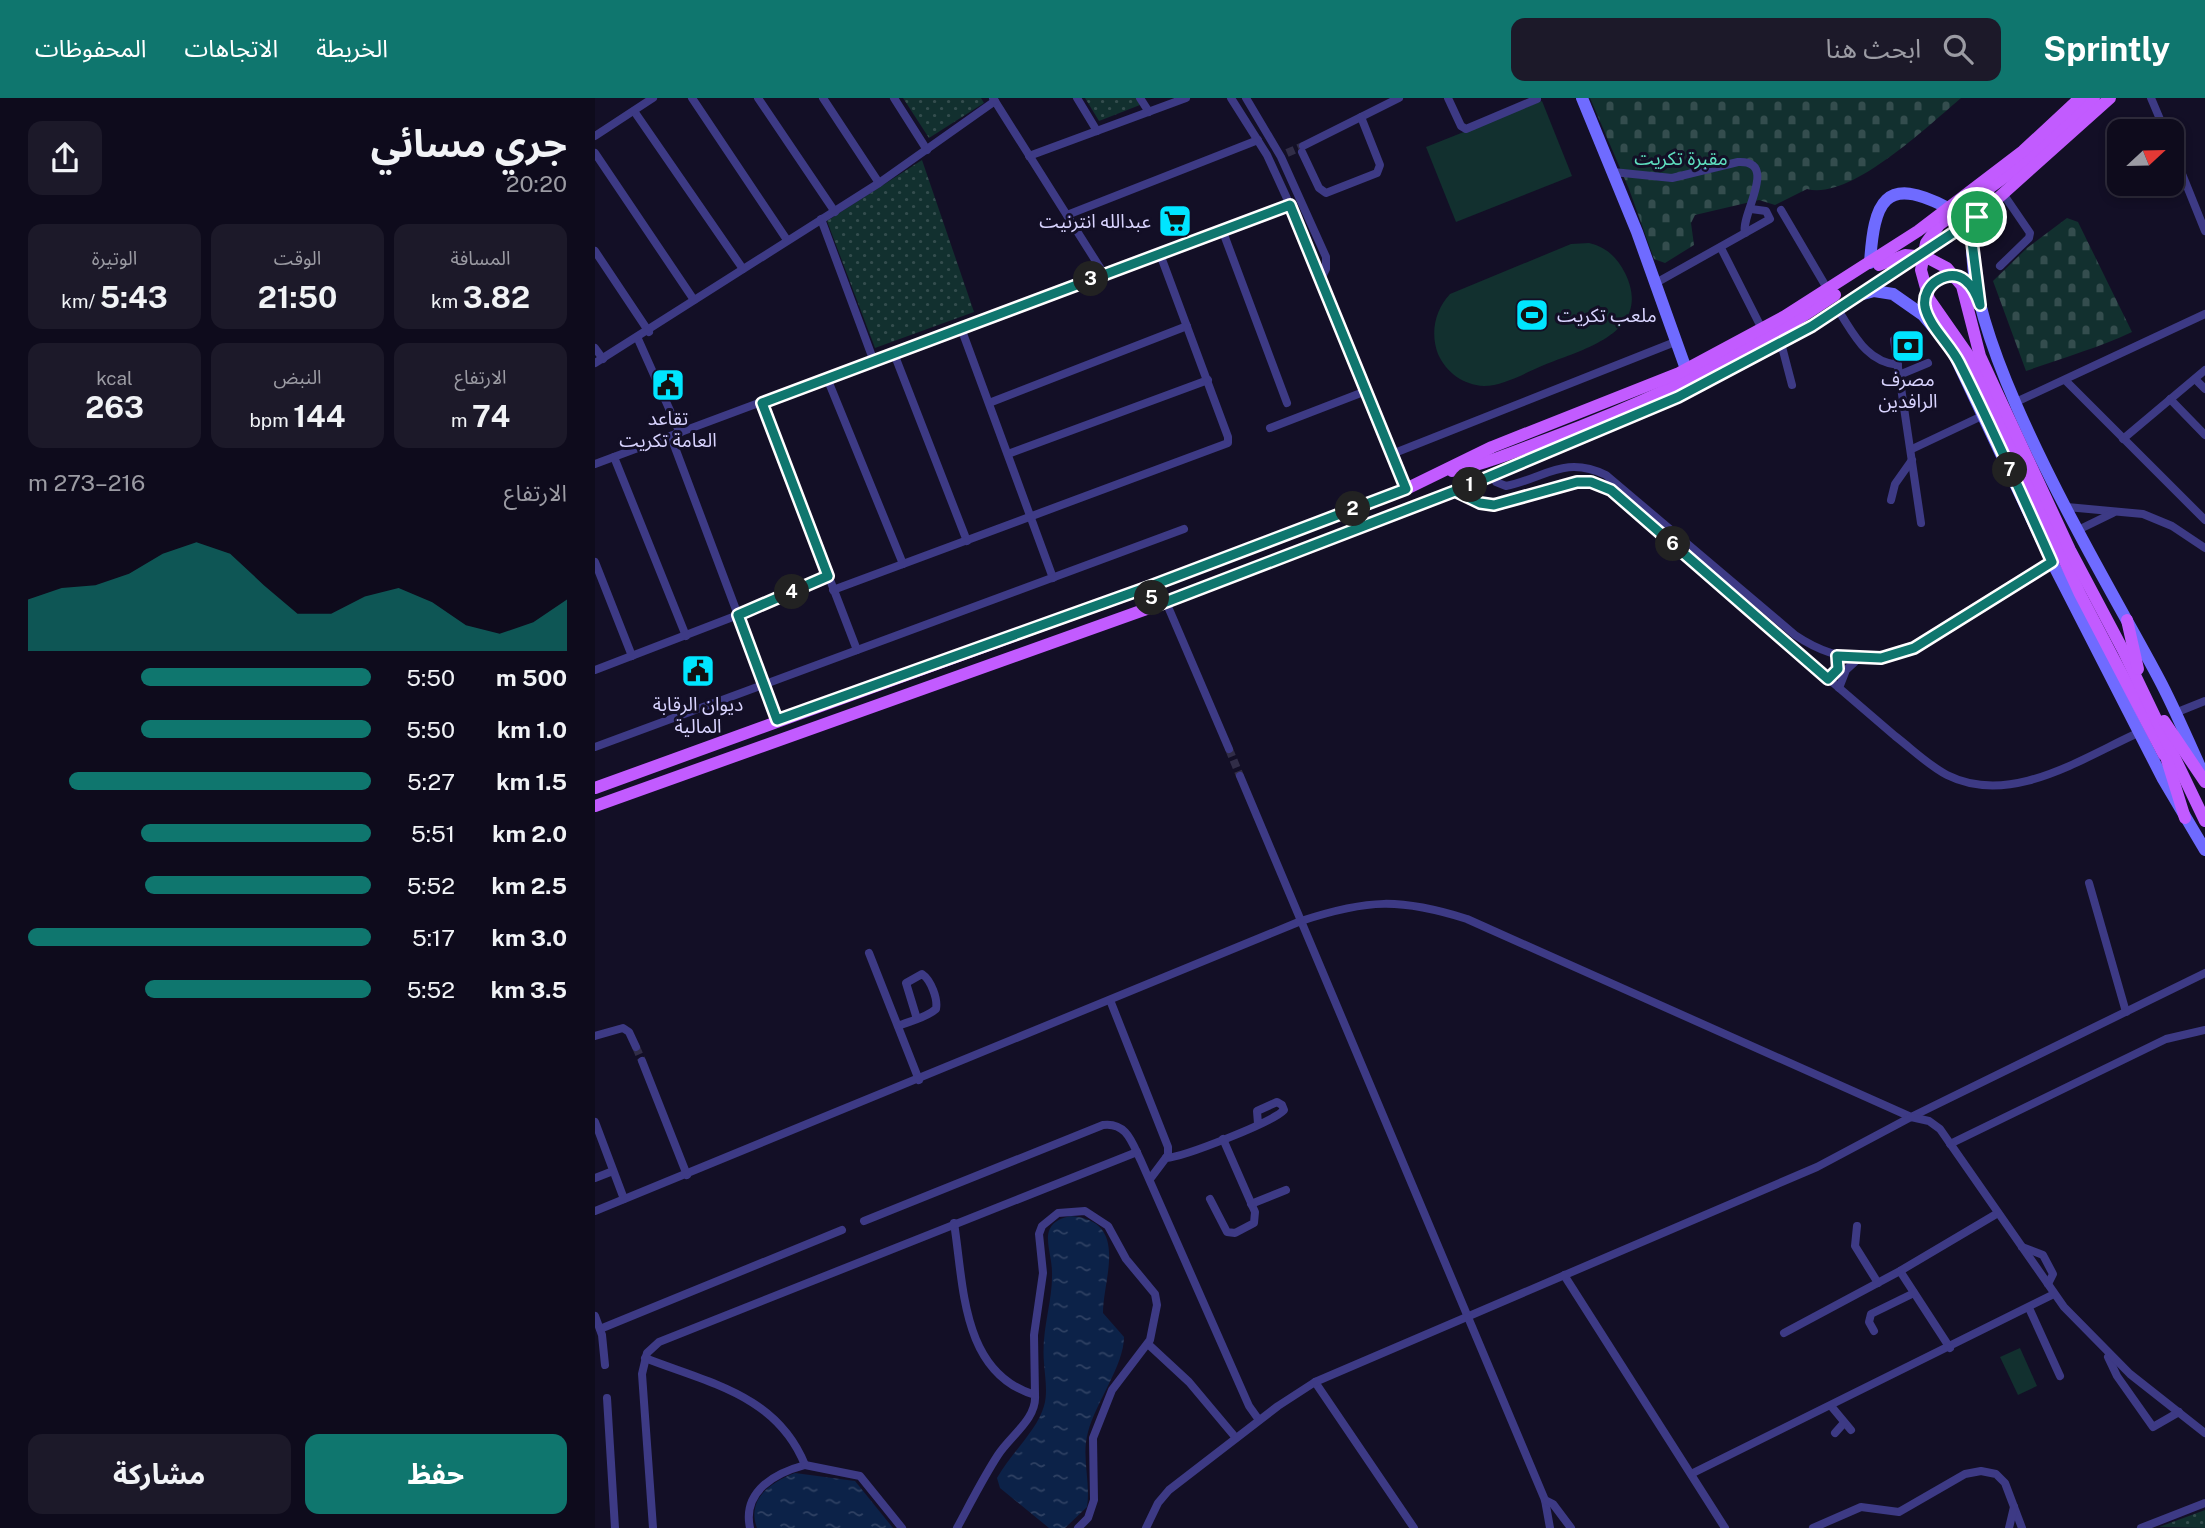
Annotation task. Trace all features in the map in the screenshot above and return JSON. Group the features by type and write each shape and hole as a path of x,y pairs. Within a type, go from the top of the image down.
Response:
{"main road":[{"path":"595,788 1148,587 1406,489 1484,450 1686,369 1762,329 1870,263 2023,151 2080,98"},
{"path":"2094,98 1982,195 1934,230 1923,250 1920,270 1929,299 1966,349 2007,426 2203,818"},
{"path":"595,806 1160,604 1455,491 1655,408 1781,343 1838,310 1977,217 2110,98"},
{"path":"1438,474 1490,461 1617,412 1706,370 1821,304 1895,257 1915,255 1937,261 1962,286 1980,356 2071,575 2142,698 2205,780"},
{"path":"2067,590 2071,575"},
{"path":"1148,587 1160,604"},
{"path":"2127,620 2142,698 2167,760 2185,818"},
{"path":"2114,680 2142,698"},
{"path":"2167,760 2203,818"}],"street":[{"path":"595,136 653,98"},
{"path":"692,98 787,240"},
{"path":"758,98 835,212"},
{"path":"823,98 879,183"},
{"path":"894,98 927,150"},
{"path":"1077,98 1097,131"},
{"path":"1140,98 1149,112"},
{"path":"1029,156 1186,98"},
{"path":"1231,98 1258,139 1290,205 1406,489"},
{"path":"1246,98 1284,155 1326,257 1327,269 1321,279"},
{"path":"1360,117 1380,165 1377,173 1326,193 1319,188 1303,149 1360,117 1399,98"},
{"path":"1448,98 1461,126 1466,129 1537,99"},
{"path":"1582,98 1613,172 1686,369"},
{"path":"2151,98 2160,119"},
{"path":"595,348 599,361 638,339 694,300 879,183 994,100 1104,274"},
{"path":"633,111 743,269"},
{"path":"1067,215 1258,139"},
{"path":"595,153 694,300"},
{"path":"1613,172 1672,178 1738,162 1749,163 1758,176 1751,209 1745,218 1745,233"},
{"path":"2184,179 2205,231"},
{"path":"1870,263 1875,218 1890,198 1901,193 1917,193 1948,208"},
{"path":"2000,265 2029,238 2030,233 2004,195"},
{"path":"595,464 1290,205"},
{"path":"1654,284 1770,219 1766,211 1751,209"},
{"path":"1781,210 1828,290"},
{"path":"1977,217 1972,242 1980,305 1996,360 2078,530 2175,713 2205,780"},
{"path":"821,219 873,359"},
{"path":"1223,232 1287,403"},
{"path":"1721,248 1762,329"},
{"path":"595,251 649,331"},
{"path":"833,590 1226,444 1228,437 1160,254"},
{"path":"1980,305 1968,281 1957,276 1938,280 1930,286 1925,295 1925,308 1943,336 1984,415 2052,562 2185,818 2205,850"},
{"path":"1863,294 1874,291 1893,294 1923,315 1943,336"},
{"path":"1838,310 1866,351 1884,362 1898,370 1928,363"},
{"path":"2016,402 2205,314"},
{"path":"989,403 1187,326"},
{"path":"961,328 1053,578"},
{"path":"638,339 680,433"},
{"path":"1894,340 1913,453 1921,523"},
{"path":"1392,454 1675,342"},
{"path":"1781,343 1792,385"},
{"path":"893,351 967,541"},
{"path":"2123,439 2205,370"},
{"path":"827,378 903,564"},
{"path":"2195,379 2205,389"},
{"path":"1008,454 1208,380"},
{"path":"2065,380 2205,520"},
{"path":"1270,428 1366,391"},
{"path":"2170,399 2205,435"},
{"path":"762,403 857,650"},
{"path":"1891,500 1895,484 1913,453 1984,415"},
{"path":"671,437 777,720"},
{"path":"614,457 686,636"},
{"path":"1492,476 1496,482 1506,486 1570,466 1582,466 1606,475 1795,635 1837,656 1881,658 1914,648 2052,562"},
{"path":"1455,491 1480,503 1494,505 1577,482 1604,486 1828,679 1938,769 1979,785 2012,785 2033,779 2140,732"},
{"path":"2067,507 2158,519 2205,548"},
{"path":"2078,530 2116,512"},
{"path":"595,747 1184,528"},
{"path":"595,562 632,656"},
{"path":"595,670 686,636 828,576"},
{"path":"1160,604 1229,749"},
{"path":"1828,679 1838,669 1837,656"},
{"path":"1839,688 1846,670 1858,659"},
{"path":"2175,713 2205,701"},
{"path":"1240,776 1545,1500 1550,1528"},
{"path":"2089,883 2126,1012"},
{"path":"595,1211 919,1080 1301,920 1384,902 1430,907 1467,919 1911,1117 1935,1125 2055,1294 2106,1351 2205,1433"},
{"path":"869,953 919,1080"},
{"path":"1146,1528 1158,1503 1169,1490 1259,1420 1315,1382 1817,1167 1911,1117 2205,973"},
{"path":"898,1027 917,1019 933,1012 937,1004 928,978 922,974 906,983 917,1019"},
{"path":"1110,1000 1168,1147 1164,1160 1150,1180"},
{"path":"595,1036 623,1028 629,1032 636,1047"},
{"path":"1949,1144 2166,1039 2205,1030"},
{"path":"642,1060 687,1175"},
{"path":"595,1122 624,1199"},
{"path":"1141,1161 1181,1156 1258,1124"},
{"path":"865,1221 1103,1125 1116,1125 1124,1130 1137,1152 1249,1406 1259,1420"},
{"path":"1210,1199 1223,1229 1230,1233 1253,1226 1256,1218 1223,1139"},
{"path":"653,1528 642,1374 647,1353 659,1342 1137,1152"},
{"path":"595,1178 614,1171"},
{"path":"1251,1204 1286,1190"},
{"path":"957,1528 997,1456 1035,1406 1034,1335 1043,1273 1039,1237 1042,1226 1058,1213 1076,1210 1100,1218 1126,1259 1153,1290 1157,1305 1148,1344 1112,1390 1093,1438 1094,1500 1088,1518 1078,1528"},
{"path":"1784,1333 1900,1271 1998,1213"},
{"path":"954,1223 965,1306 977,1343 1002,1376 1035,1395"},
{"path":"1857,1226 1855,1246 1878,1283"},
{"path":"600,1329 842,1230"},
{"path":"1900,1271 1949,1349"},
{"path":"1564,1275 1725,1528"},
{"path":"1874,1331 1869,1322 1871,1314 1914,1293"},
{"path":"1691,1474 1949,1349 2055,1294"},
{"path":"2029,1308 2060,1376"},
{"path":"595,1316 600,1329 600,1350 605,1365"},
{"path":"1148,1344 1189,1382 1235,1438"},
{"path":"2106,1351 2117,1376 2153,1427 2179,1412"},
{"path":"645,1359 760,1405 789,1435 805,1465"},
{"path":"1315,1382 1414,1528"},
{"path":"607,1398 615,1528"},
{"path":"1831,1406 1850,1430"},
{"path":"1835,1433 1843,1424"},
{"path":"750,1528 750,1509 762,1486 776,1475 805,1465 860,1476 902,1528"},
{"path":"1813,1528 1861,1507 1891,1512 1905,1510 1965,1474 1981,1471 2000,1477 2022,1528"},
{"path":"1545,1500 1553,1504 1571,1528"},
{"path":"2141,1528 2205,1503"},
{"path":"2009,1528 2015,1507"}],"green space":[{"path":"903,98 981,98 984,103 929,138"},
{"path":"1085,98 1136,98 1140,105 1099,121"},
{"name":"مقبرة تكريت","path":"1590,98 1961,98 1910,142 1866,173 1845,184 1825,190 1807,189 1775,205 1759,200 1695,215 1691,223 1694,245 1665,263 1654,259 1629,189"},
{"path":"1542,101 1572,176 1456,222 1426,147"},
{"path":"922,160 974,312 875,348 827,221"},
{"path":"2067,218 2078,222 2132,332 2026,371 1993,281 2027,248"},
{"name":"ملعب تكريت","path":"1589,243 1606,250 1625,273 1631,293 1630,310 1623,324 1610,335 1578,352 1491,385 1469,383 1446,366 1438,354 1434,330 1441,307 1450,294 1571,244"},
{"path":"2020,1348 2037,1386 2018,1395 2000,1357"},
{"path":"2205,1510 2205,1528 2159,1527"}],"water":[{"path":"1071,1216 1089,1220 1101,1228 1107,1240 1109,1253 1103,1313 1124,1337 1115,1371 1092,1420 1086,1441 1087,1507 1065,1528 1049,1528 1000,1488 997,1478 1036,1424 1044,1406 1044,1339 1052,1283 1048,1238 1053,1224"},
{"path":"795,1473 855,1481 893,1528 757,1528 754,1518 758,1500 777,1481"}],"tunnel":[{"path":"1287,153 1303,146"},
{"path":"1229,749 1240,776"},
{"path":"636,1047 642,1061"}],"place":[{"name":"عبدالله انترنيت","path":"1175,221"},
{"name":"ملعب تكريت","path":"1532,315"},
{"name":"مصرف الرافدين","path":"1908,346"},
{"name":"تقاعد العامة تكريت","path":"668,385"},
{"name":"ديوان الرقابة المالية","path":"698,671"}],"route":[{"path":"1977,217 1812,326 1712,381 1609,428 1455,491 1155,606 1148,587 1406,489 1290,205 1223,232 893,351 762,403 828,576 738,615 777,720 1148,587 1155,606 1166,602 1455,491 1480,503 1494,505 1584,481 1598,483 1611,490 1828,679 1838,669 1837,656 1881,658 1914,648 2052,562 1958,360 1925,308 1925,295 1930,286 1947,276 1957,276 1968,281 1975,290 1980,305 1972,242 1977,217"}]}
